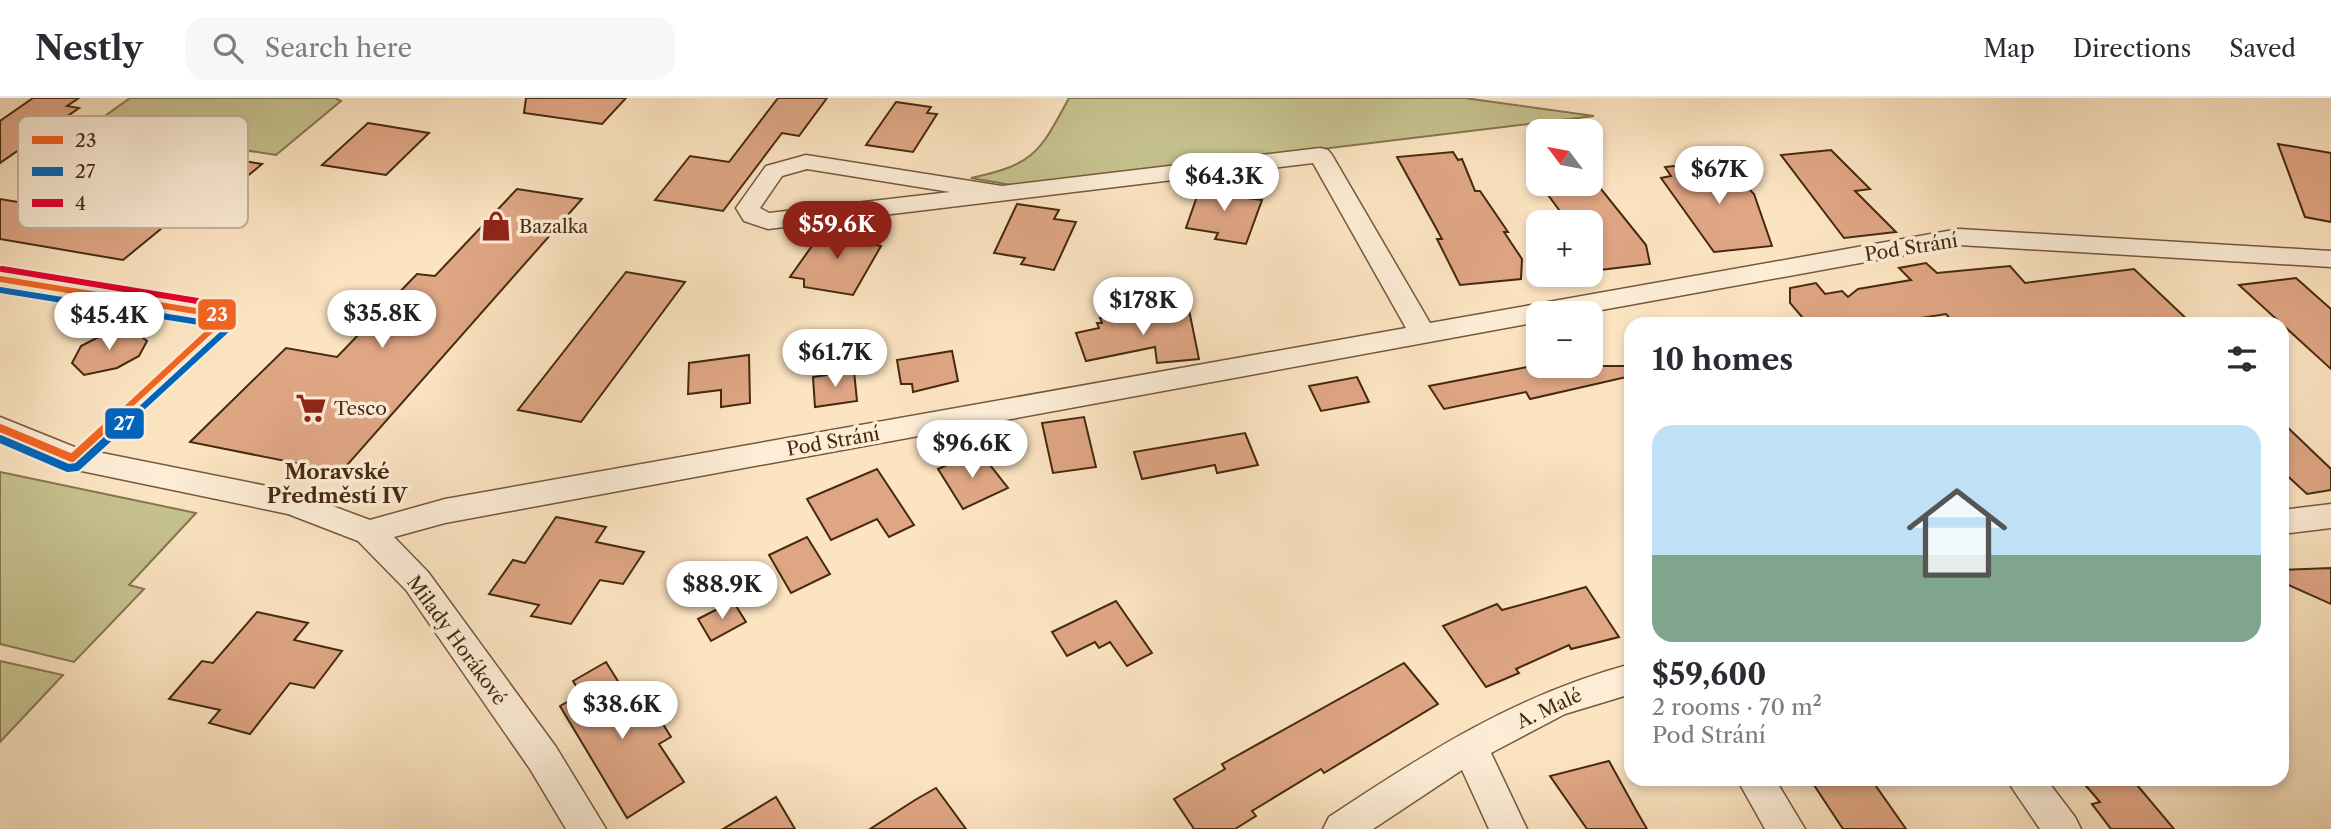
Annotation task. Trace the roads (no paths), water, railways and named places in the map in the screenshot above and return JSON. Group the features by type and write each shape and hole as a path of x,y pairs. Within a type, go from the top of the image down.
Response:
{"street":[{"path":"1003,192 806,162 774,171 748,208 753,216 768,221 1320,155 1423,334"},
{"name":"Pod Strání","path":"1603,301 1959,237 2331,259"},
{"name":"Pod Strání","path":"369,532 445,511 1526,315"},
{"name":"Milady Horákové","path":"0,428 72,458 292,503 369,532 417,581 543,758 587,829"},
{"path":"2289,521 2331,516"},
{"name":"A. Malé","path":"1342,829 1469,745 1595,687 1624,681"},
{"path":"1469,745 1507,829"},
{"path":"1759,786 1786,829"},
{"path":"2029,786 2062,829"}],"place":[{"name":"Bazalka","path":"496,226"},
{"name":"Tesco","path":"311,408"}],"district":[{"name":"Moravské Předměstí IV","path":"337,484"}]}
